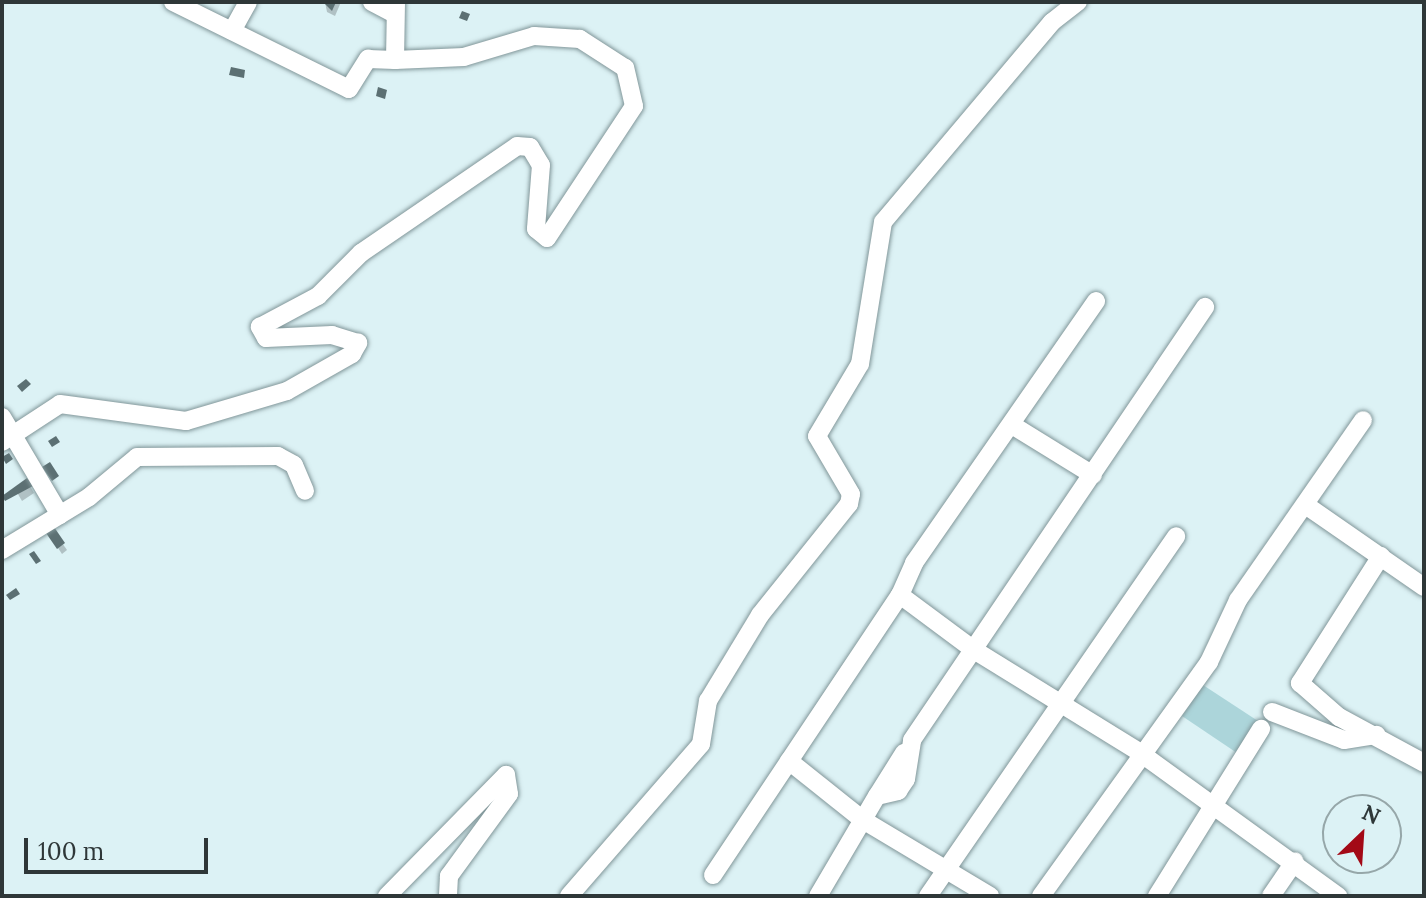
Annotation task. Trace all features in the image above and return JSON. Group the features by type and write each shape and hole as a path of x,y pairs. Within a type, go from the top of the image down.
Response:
{"street":[{"path":"8,438 60,404 186,421 287,391 358,343 332,335 266,338 260,327 318,296 361,253 517,146 530,147 541,165 536,229 547,238 634,106 625,68 580,39 534,36 464,57 368,59 349,89 173,2"},
{"path":"232,31 248,2"},
{"path":"372,2 394,7 395,60"},
{"path":"569,896 701,744 708,701 760,615 849,504 851,494 817,436 860,364 883,222 1052,22 1078,2"},
{"path":"713,875 900,595 914,563 1096,301"},
{"path":"818,896 877,796 898,791 906,779 912,740 1205,307"},
{"path":"2,417 8,438 60,515"},
{"path":"1041,896 1139,752 1209,662 1238,600 1307,506 1363,420"},
{"path":"1012,425 1093,475"},
{"path":"2,550 60,515 128,460 159,455 278,456 294,465 305,491"},
{"path":"1307,506 1424,587"},
{"path":"928,896 1058,699 1176,536"},
{"path":"1381,556 1300,683 1339,717 1424,763"},
{"path":"900,595 974,650 1058,699 1139,752 1295,861 1338,896"},
{"path":"1272,712 1332,738 1377,735"},
{"path":"1157,896 1261,729"},
{"path":"789,761 863,820 990,896"},
{"path":"387,896 506,775 509,794 449,876 448,896"},
{"path":"1271,896 1295,861"}],"shaded area":[{"path":"1203,685 1258,721 1237,753 1182,716"}],"building":[{"path":"323,2 336,2 332,11"},
{"path":"462,11 470,14 467,21 459,18"},
{"path":"231,67 245,70 244,78 229,75"},
{"path":"378,87 387,90 385,99 376,96"},
{"path":"26,379 31,384 22,392 17,386"},
{"path":"56,436 60,442 52,447 48,441"},
{"path":"9,453 13,459 6,464 2,457"},
{"path":"50,462 59,476 52,481 42,467"},
{"path":"27,478 33,486 5,501 2,496"},
{"path":"54,527 65,543 57,549 46,533"},
{"path":"34,551 41,561 36,564 29,554"},
{"path":"16,588 20,594 10,600 6,595"}]}
